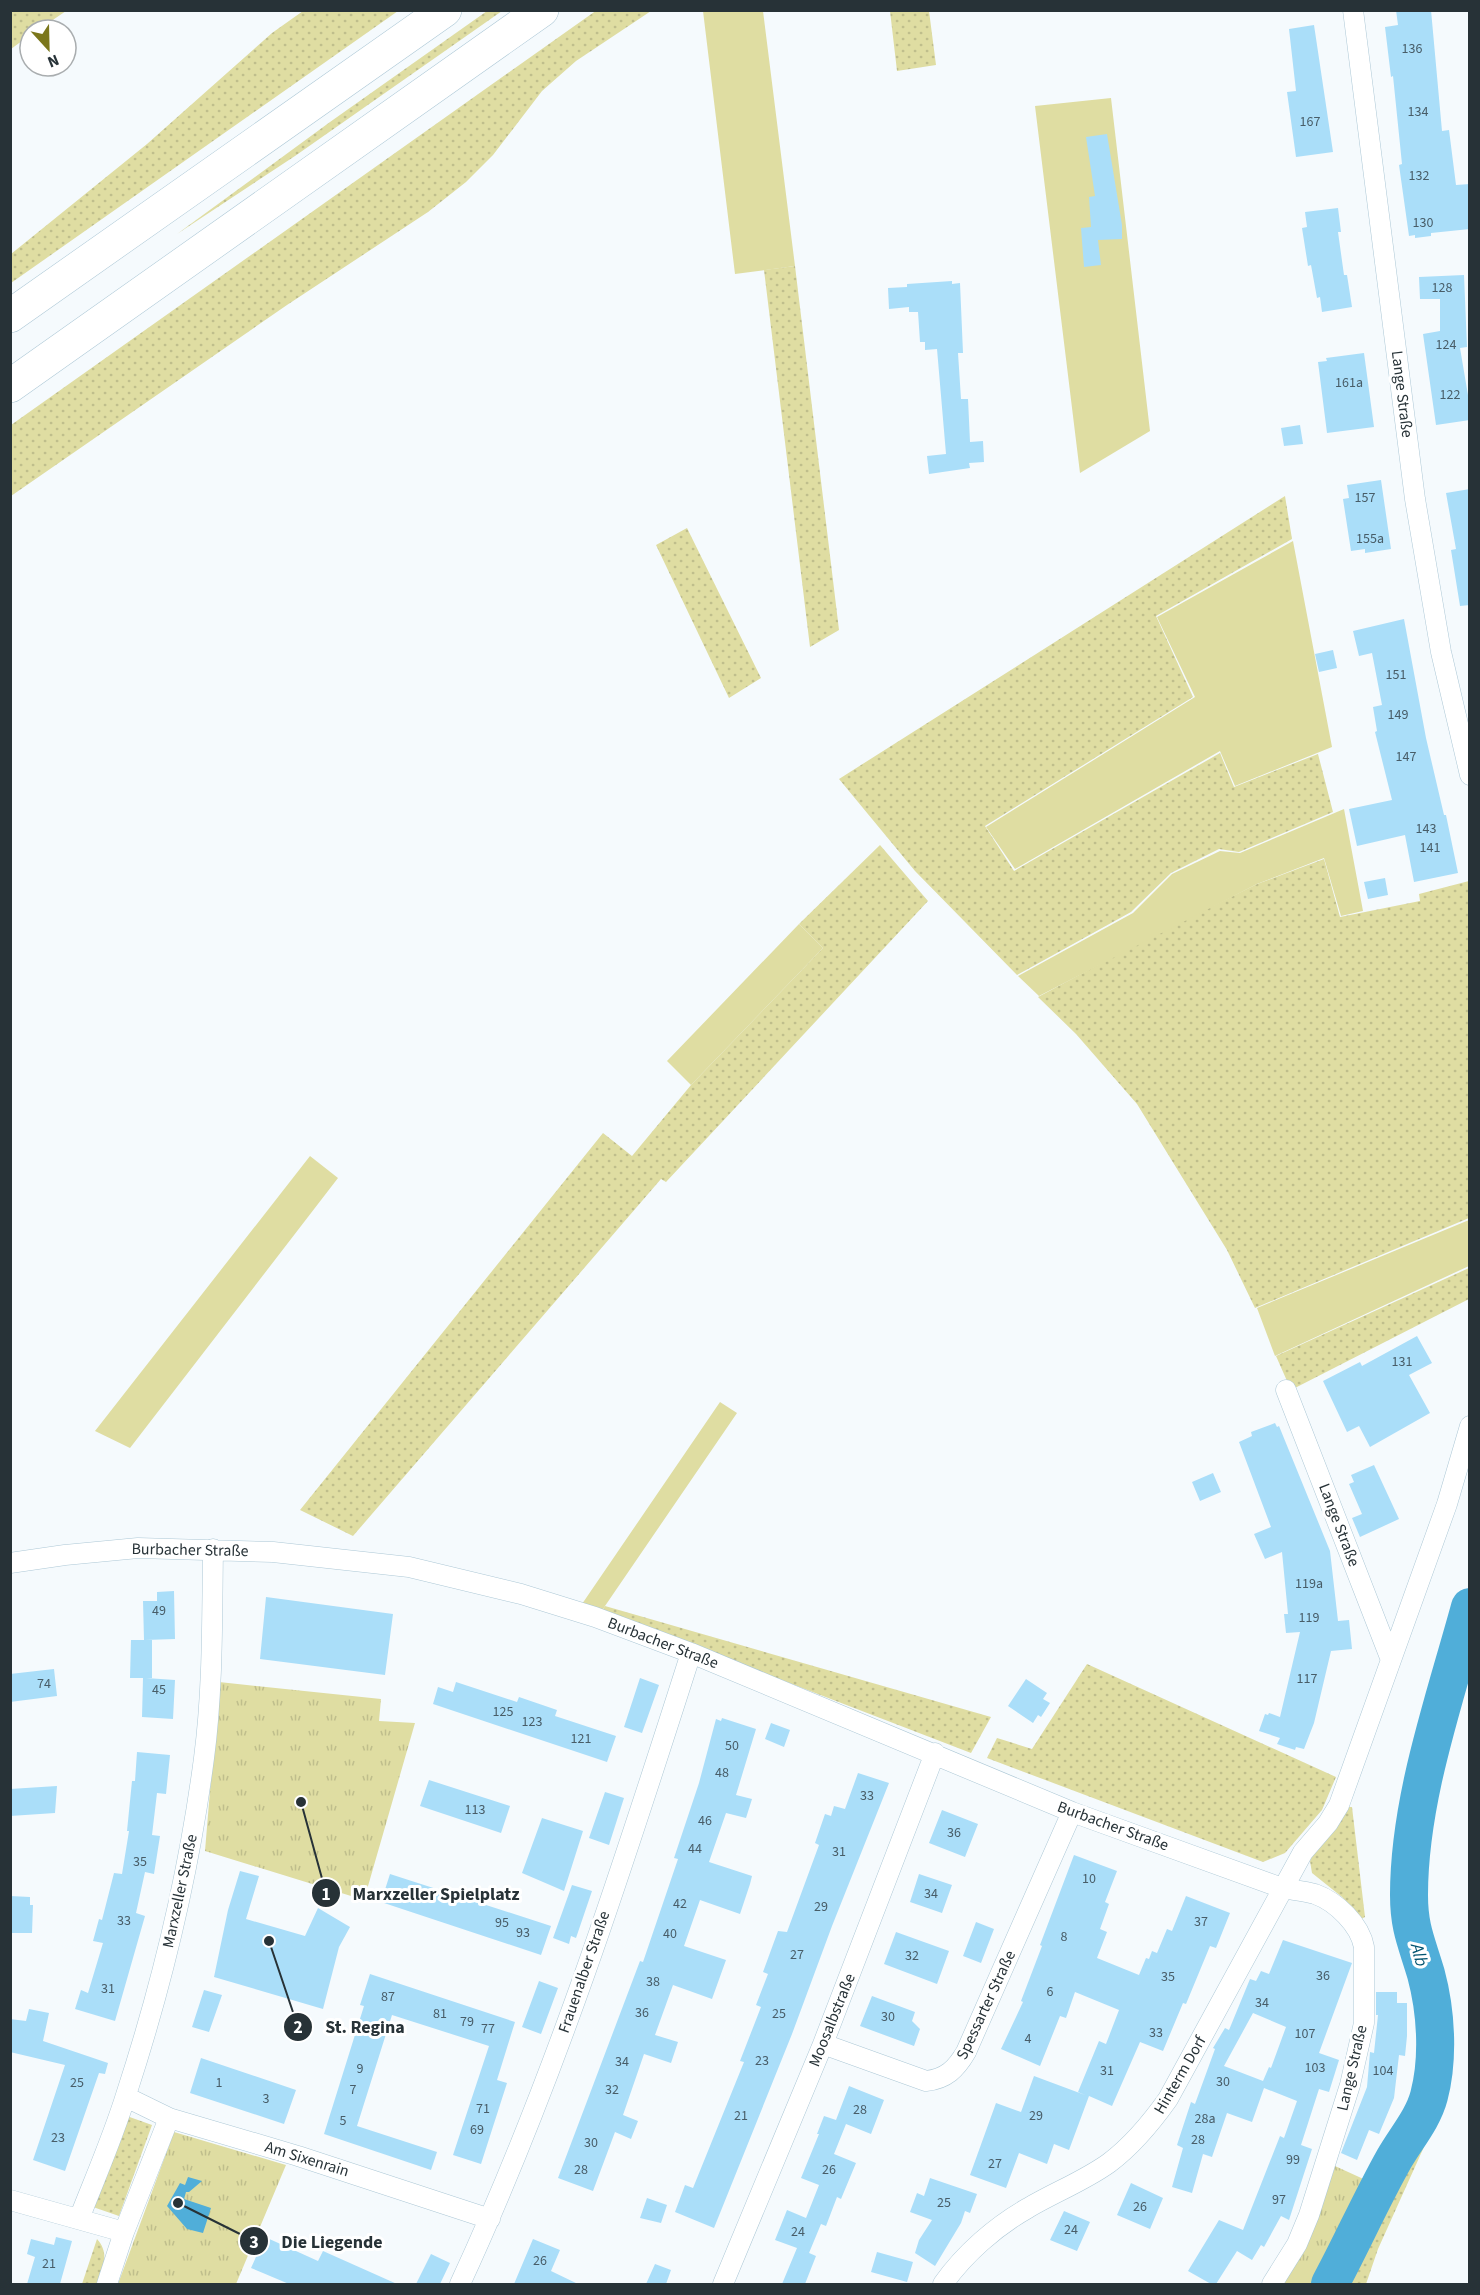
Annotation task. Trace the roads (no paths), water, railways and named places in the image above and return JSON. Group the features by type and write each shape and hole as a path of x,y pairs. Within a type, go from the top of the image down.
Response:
{"highway":[{"path":"10,316 445,10"},
{"path":"10,386 542,10"}],"street":[{"name":"Lange Straße","path":"1353,10 1415,500 1441,651 1470,775"},
{"name":"Lange Straße","path":"1286,1390 1392,1660"},
{"path":"1282,1888 1303,1852 1328,1823 1339,1805 1447,1504 1470,1426"},
{"name":"Burbacher Straße","path":"10,1563 138,1548 213,1549 296,1554 409,1567 445,1574 595,1617 691,1653 1072,1812 1282,1888"},
{"name":"Marxzeller Straße","path":"79,2218 126,2097 162,1974 191,1846 205,1744 210,1675 213,1549"},
{"name":"Frauenalber Straße","path":"460,2284 490,2219 546,2080 580,1986 691,1653"},
{"name":"Moosalbstraße","path":"723,2284 823,2044 935,1753"},
{"name":"Spessarter Straße","path":"823,2044 926,2081 937,2080 950,2073 966,2052 1072,1812"},
{"name":"Lange Straße","path":"1272,2284 1297,2244 1309,2215 1350,2085 1362,2032 1365,2005 1363,1937 1353,1923 1336,1907 1316,1895 1282,1888"},
{"name":"Hinterm Dorf","path":"943,2284 972,2251 997,2229 1030,2207 1108,2163 1133,2142 1153,2120 1187,2065 1282,1888"},
{"name":"Am Sixenrain","path":"126,2097 169,2118 298,2156 490,2219"},
{"path":"107,2284 124,2232 169,2118"},
{"path":"10,2200 124,2232"}],"water":[{"path":"188,2177 202,2181 186,2192 184,2199 211,2208 203,2233 187,2229 167,2206 180,2183 185,2185"}],"waterway":[{"name":"Alb","path":"1330,2284 1394,2159 1423,2113 1429,2096 1434,2066 1434,2019 1426,1974 1410,1917 1411,1859 1415,1822 1430,1750 1470,1607"}],"place":[{"name":"Marxzeller Spielplatz","path":"301,1802"},
{"name":"St. Regina","path":"269,1941"},
{"name":"Die Liegende","path":"178,2203"}]}
